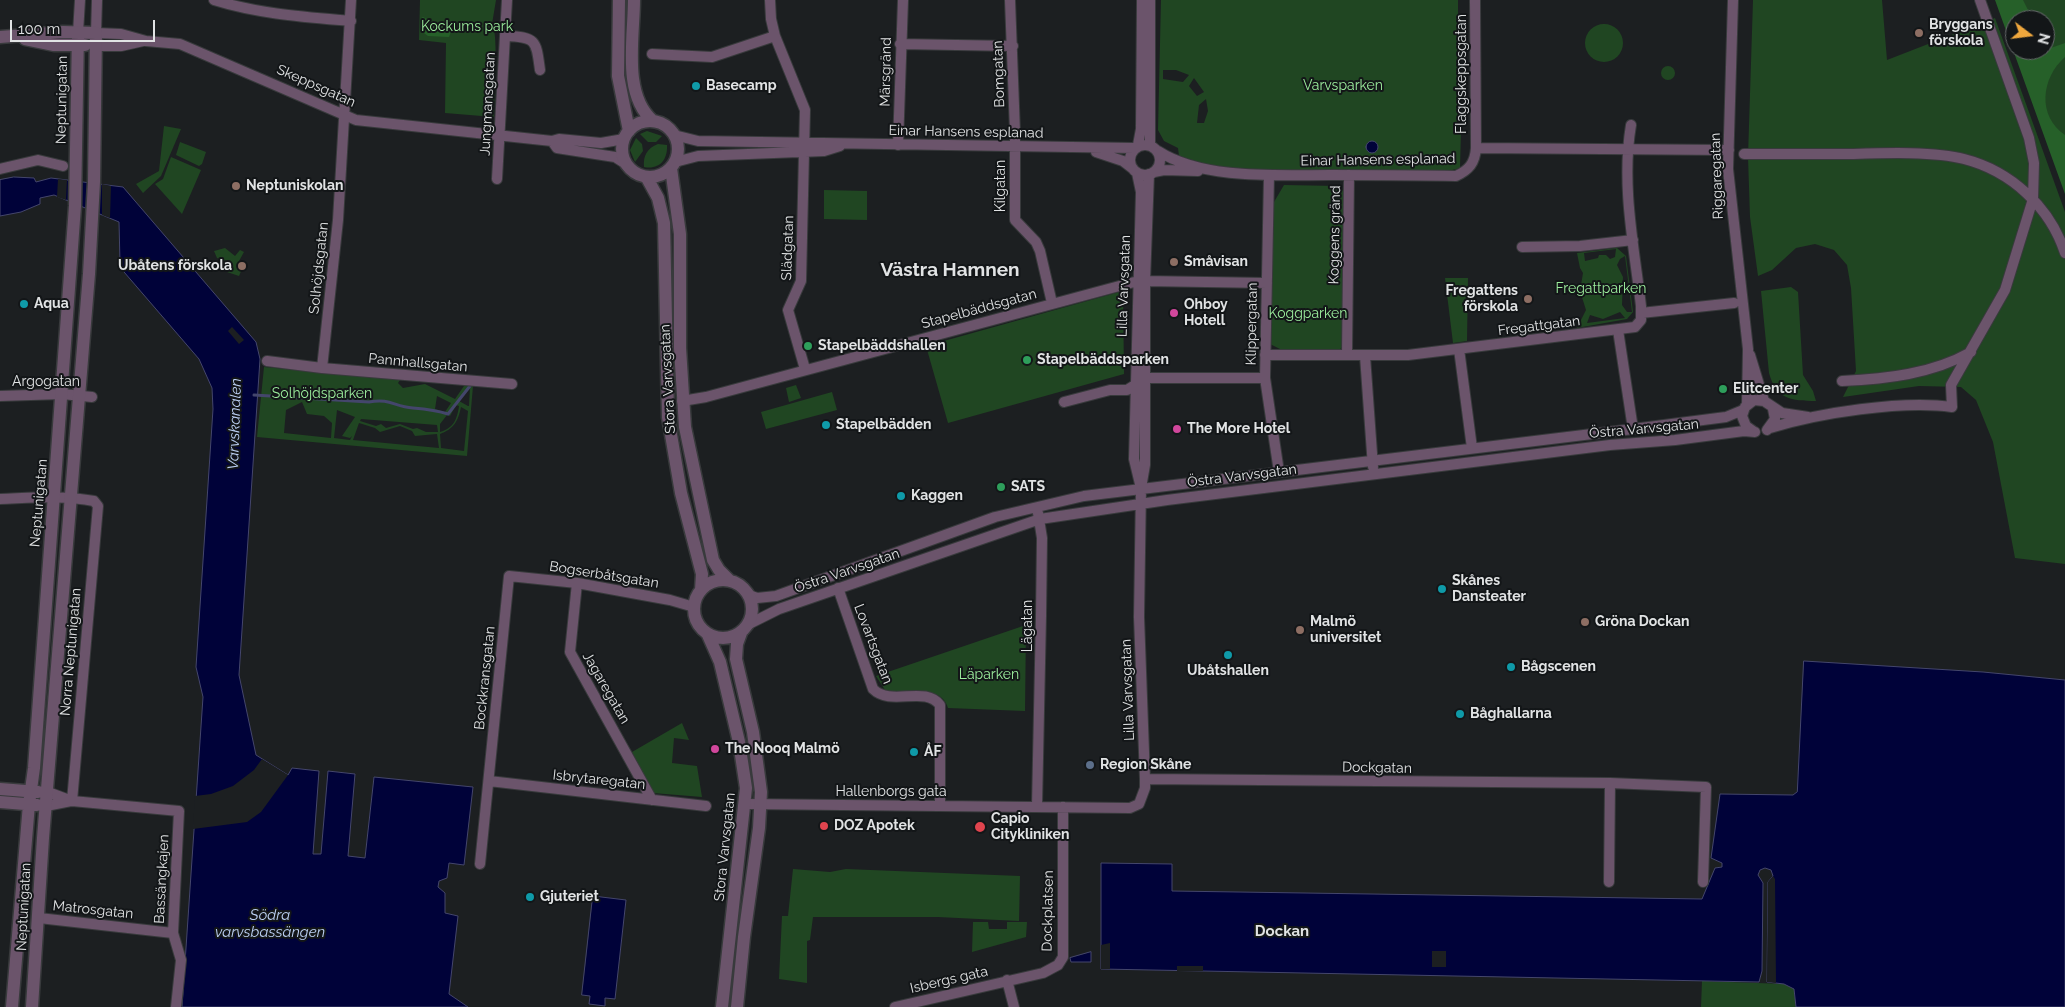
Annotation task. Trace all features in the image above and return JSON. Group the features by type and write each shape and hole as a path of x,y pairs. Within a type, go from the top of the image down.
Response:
{"street":[{"name":"Neptunigatan","path":"12,1007 55,497 75,206 80,0"},
{"name":"Neptunigatan","path":"32,1007 71,498 86,396 94,182 97,0"},
{"path":"214,0 237,7 284,15 351,21"},
{"name":"Solhöjdsgatan","path":"322,368 338,220 352,0"},
{"name":"Jungmansgatan","path":"497,179 501,135 507,0"},
{"path":"619,0 618,76 626,135 622,152 626,164"},
{"path":"634,0 635,89 642,109 653,122"},
{"name":"Slädgatan","path":"770,0 771,19 775,36 805,110 802,281 788,310 805,369"},
{"name":"Märsgränd","path":"898,145 903,0"},
{"name":"Bomgatan","path":"1010,0 1015,148"},
{"path":"1142,0 1136,147 1130,157 1135,171 1152,173 1160,160 1154,148 1150,0"},
{"name":"Flaggskeppsgatan","path":"1475,0 1476,148"},
{"name":"Riggaregatan","path":"1732,0 1729,150 1732,217 1748,349 1745,407"},
{"path":"1811,417 1782,413 1773,409 1764,401 1754,400 1745,407 1742,416 1746,426 1755,432 1811,417 1918,404 1952,407 1951,385 2005,290 2032,199 2034,163 2029,138 1980,0"},
{"name":"Skeppsgatan","path":"96,40 121,34 146,41 180,44 346,116 373,123 501,135"},
{"path":"5,36 54,45 78,39 96,40"},
{"path":"506,36 526,37 534,42 538,48 540,70"},
{"path":"652,54 712,57 775,36"},
{"path":"900,44 1012,46"},
{"path":"501,135 552,141 559,139 601,143 626,135 636,125 653,122 665,126 674,135"},
{"path":"1631,125 1627,149 1627,184 1641,313 1734,303"},
{"name":"Einar Hansens esplanad","path":"674,135 698,140 805,147 824,151 848,144 1015,148 1136,147"},
{"name":"Stora Varvsgatan","path":"674,135 678,148 673,165 680,234 682,401 688,451 713,560 719,570 729,580 739,584 749,595 753,607 737,644 736,659 757,757 761,804 737,1007"},
{"path":"552,141 557,148 615,157 626,164"},
{"name":"Einar Hansens esplanad","path":"673,165 698,156 805,147"},
{"path":"1136,147 1154,148"},
{"name":"Kilgatan","path":"1015,148 1015,220 1036,242 1040,251 1052,303"},
{"name":"Einar Hansens esplanad","path":"1083,148 1123,161 1135,171"},
{"name":"Einar Hansens esplanad","path":"1154,148 1186,164 1221,171"},
{"path":"1476,148 1729,150"},
{"name":"Einar Hansens esplanad","path":"1152,173 1170,170 1221,171 1269,175 1456,176 1468,170 1472,164 1476,148"},
{"path":"1744,154 1880,153 1963,158 1991,168 2016,184 2032,199 2059,233 2065,253"},
{"path":"0,169 38,160 63,166"},
{"name":"Stora Varvsgatan","path":"626,164 635,173 647,178 658,198 665,235 665,347 668,417 681,493 702,574 702,590"},
{"path":"647,178 660,176 673,165"},
{"name":"Lilla Varvsgatan","path":"1063,807 1130,808 1142,801 1145,779 1140,617 1141,504 1145,464 1146,378 1141,192 1135,171"},
{"name":"Lilla Varvsgatan","path":"1142,488 1134,465 1136,386 1142,281 1152,173"},
{"name":"Klippergatan","path":"1269,175 1265,378 1279,472"},
{"name":"Koggens gränd","path":"1347,355 1349,175"},
{"path":"1522,247 1580,246 1633,240"},
{"name":"Stapelbäddsgatan","path":"682,401 706,397 1052,303 1142,281 1267,283"},
{"name":"Fregattgatan","path":"1265,355 1408,355 1635,327 1642,320 1641,313"},
{"path":"1618,330 1633,429"},
{"path":"1459,349 1472,448"},
{"name":"Riggaregatan","path":"1748,349 1764,401"},
{"path":"1842,381 1927,371 1950,364 1972,351"},
{"path":"1365,356 1374,474"},
{"path":"267,362 322,368"},
{"name":"Pannhallsgatan","path":"322,368 512,384"},
{"path":"1064,402 1110,390 1127,390 1146,378 1265,378"},
{"name":"Argogatan","path":"0,396 62,394 86,396"},
{"name":"Östra Varvsgatan","path":"749,595 758,598 776,596 966,527 1036,506 1084,496 1726,417 1745,407"},
{"path":"1770,428 1775,419 1773,409"},
{"name":"Östra Varvsgatan","path":"745,628 769,613 1040,519 1141,504 1610,445 1675,440 1744,431 1755,432"},
{"path":"0,499 71,498"},
{"name":"Norra Neptunigatan","path":"71,498 94,501 98,506 72,801"},
{"name":"Lägatan","path":"1036,506 1040,519 1041,665 1037,806"},
{"name":"Bogserbåtsgatan","path":"509,576 577,583 670,600 694,607"},
{"name":"Bockkransgatan","path":"480,864 509,576"},
{"path":"694,607 702,590 712,582 729,580"},
{"name":"Jagaregatan","path":"577,583 570,652 652,800"},
{"name":"Lovartsgatan","path":"838,588 873,690 878,694 889,696 930,697 940,705 940,806"},
{"name":"Stora Varvsgatan","path":"694,607 697,623 708,634 720,662 745,773 746,804 722,1007"},
{"path":"708,634 727,638 745,628"},
{"name":"Dockgatan","path":"1145,779 1610,782 1706,787 1703,882"},
{"name":"Isbrytaregatan","path":"489,781 706,806"},
{"path":"1608,882 1610,782"},
{"path":"0,789 30,798 46,806 72,801"},
{"path":"0,802 30,798 48,792 72,801"},
{"name":"Bassängkajen","path":"72,801 179,811 173,933 181,960 176,1007"},
{"name":"Hallenborgs gata","path":"746,804 1037,806"},
{"path":"1037,806 1063,807"},
{"name":"Dockplatsen","path":"1009,979 1043,973 1058,965 1063,957 1063,807"},
{"name":"Matrosgatan","path":"39,918 173,933"},
{"path":"1009,979 1014,1007"},
{"name":"Isbergs gata","path":"895,1007 975,990 1009,979"}],"green space":[{"name":"Kockums park","path":"420,0 496,0 492,24 496,53 494,117 445,113 446,43 419,40"},
{"name":"Varvsparken","path":"1161,0 1458,0 1460,168 1445,172 1238,170 1215,167 1179,156 1178,148 1164,141 1158,130","holes":["1163,70 1176,70 1189,75 1183,82 1163,79","1194,78 1204,92 1197,96 1189,86","1206,99 1208,111 1204,123 1197,123 1199,105"]},
{"path":"1753,0 1882,0 1887,60 1995,18 2005,46 2005,60 2010,60 2065,212 2065,564 2015,558 1993,442 1976,400 1961,387 1919,386 1843,397 1856,371 1851,288 1847,265 1834,250 1815,244 1796,248 1772,270 1758,276 1750,217 1748,157"},
{"path":"1995,0 2023,0 2028,10 2005,10 2005,28"},
{"path":"1998,0 2065,0 2065,181 2021,60 2055,60 2055,10 2006,10"},
{"path":"423,17 437,24 442,21 454,24 449,37 428,36 420,30 420,19"},
{"path":"1604,24 1617,30 1623,43 1617,56 1604,62 1591,56 1585,43 1591,30"},
{"path":"2065,43 2065,57 2051,75 2045,97 2046,108 2050,118 2065,135 2065,194 2017,60 2055,60 2055,46"},
{"path":"1668,66 1673,68 1675,73 1673,78 1668,80 1663,78 1661,73 1663,68"},
{"path":"164,126 181,129 161,176 143,193 136,184 159,171"},
{"path":"647,131 662,136 656,142 648,142 640,134"},
{"path":"636,138 642,144 643,151 635,162 630,150"},
{"path":"180,142 206,152 202,164 199,166 176,155"},
{"path":"658,144 667,145 664,159 654,167 644,167 646,153"},
{"path":"171,157 201,170 182,214 155,184 163,179"},
{"name":"Koggparken","path":"1284,185 1337,186 1347,194 1345,343 1338,352 1282,350 1270,344 1274,202"},
{"path":"824,190 867,191 867,220 824,219"},
{"path":"225,248 235,256 240,250 244,252 239,261 242,269 239,276 227,272 229,265 226,261 217,258 214,251"},
{"name":"Fregattparken","path":"1617,248 1626,256 1633,312 1627,319 1577,328 1586,310 1580,291 1583,273 1577,253","holes":["1616,249 1615,257 1610,259 1606,255 1599,255 1598,258 1585,261 1584,253","1625,256 1632,312 1627,312 1622,305 1623,277 1617,265 1620,259","1620,312 1625,318 1587,323 1590,315 1603,319"]},
{"path":"1445,278 1468,278 1467,341 1453,343"},
{"path":"1791,287 1798,292 1803,375 1813,391 1816,401 1786,397 1776,388 1769,373 1761,291"},
{"name":"Stapelbäddsparken","path":"1123,291 1124,374 948,423 926,346"},
{"name":"Solhöjdsparken","path":"264,367 450,384 400,380 398,383 403,388 425,384 455,399 464,385 473,386 467,456 257,437","holes":["470,387 469,406 459,401","437,396 451,403 445,412 435,409","302,402 307,414 324,416 332,423 331,438 284,433 286,410","456,405 459,406 452,425 440,432 440,424 447,415 450,416","461,407 468,411 464,451 441,448 440,434 449,430 457,420","337,410 355,417 342,436 350,438 352,436 350,440 334,438","361,419 437,425 438,432 426,432 400,424 386,428 381,424 376,426 360,421","359,423 375,428 380,432 400,426 412,431 415,436 437,434 439,448 353,440"]},
{"path":"796,385 801,398 789,402 786,388"},
{"path":"832,392 837,410 766,429 761,412"},
{"name":"Läparken","path":"1026,625 1025,711 948,708 944,700 938,695 885,690 876,676"},
{"path":"682,723 689,740 674,738 672,763 697,766 702,797 653,793 632,752"},
{"path":"793,869 830,872 846,869 1020,876 1019,921 938,917 813,917 810,940 807,941 807,983 779,979 782,916 788,916"},
{"path":"973,922 988,922 989,929 1007,929 1007,922 1027,922 1026,937 972,952"},
{"path":"1702,981 1784,984 1794,989 1796,1007 1701,1007"}],"water":[{"path":"1372,141 1378,147 1372,153 1366,147"},
{"name":"Södra varvsbassängen","path":"14,177 34,178 36,182 51,178 123,187 256,342 260,359 239,675 256,755 288,775 292,768 319,771 313,854 321,854 328,771 355,774 348,856 365,858 374,777 473,787 464,865 449,863 447,878 439,881 438,887 445,893 445,913 458,916 449,994 468,1007 182,1007 203,697 196,667 213,409 212,388 199,359 118,265 120,263 119,222 54,195 40,198 40,204 21,212 0,216 0,180"},
{"path":"1804,661 1983,672 2065,680 2065,1007 1796,1007 1794,989 1784,984 1767,982 1768,882 1773,876 1771,870 1765,868 1760,870 1758,875 1763,883 1762,971 1759,982 1101,969 1101,863 1172,864 1172,891 1702,899 1715,868 1722,867 1722,863 1711,858 1720,794 1793,795 1797,792"},
{"path":"593,896 626,900 615,999 605,998 605,1006 589,1004 590,996 582,995"},
{"path":"1091,952 1091,962 1071,962 1070,958"}],"pier":[{"path":"58,179 67,180 66,200 57,197"},
{"path":"102,184 111,186 110,218 102,215"},
{"path":"232,327 244,340 239,344 228,331"},
{"path":"262,759 288,775 261,812 247,822 193,829 195,796 211,794 233,786 254,770"},
{"path":"1773,876 1775,879 1776,983 1767,982 1768,882"},
{"path":"1110,943 1110,969 1101,969 1101,945"},
{"path":"1432,951 1446,951 1446,967 1432,967"},
{"path":"1177,966 1203,966 1203,971 1177,971"}],"waterway":[{"path":"254,395 369,402 382,401 448,414 470,386"}],"place":[{"name":"Bryggans förskola","path":"1919,33"},
{"name":"Basecamp","path":"696,86"},
{"name":"Neptuniskolan","path":"236,186"},
{"name":"Småvisan","path":"1174,262"},
{"name":"Ubåtens förskola","path":"242,266"},
{"name":"Fregattens förskola","path":"1528,299"},
{"name":"Aqua","path":"24,304"},
{"name":"Ohboy Hotell","path":"1174,313"},
{"name":"Stapelbäddshallen","path":"808,346"},
{"name":"Stapelbäddsparken","path":"1027,360"},
{"name":"Elitcenter","path":"1723,389"},
{"name":"Stapelbädden","path":"826,425"},
{"name":"The More Hotel","path":"1177,429"},
{"name":"SATS","path":"1001,487"},
{"name":"Kaggen","path":"901,496"},
{"name":"Skånes Dansteater","path":"1442,589"},
{"name":"Gröna Dockan","path":"1585,622"},
{"name":"Malmö universitet","path":"1300,630"},
{"name":"Ubåtshallen","path":"1228,655"},
{"name":"Bågscenen","path":"1511,667"},
{"name":"Båghallarna","path":"1460,714"},
{"name":"The Nooq Malmö","path":"715,749"},
{"name":"ÅF","path":"914,752"},
{"name":"Region Skåne","path":"1090,765"},
{"name":"DOZ Apotek","path":"824,826"},
{"name":"Capio Citykliniken","path":"980,827"},
{"name":"Gjuteriet","path":"530,897"}],"district":[{"name":"Västra Hamnen","path":"950,270"},
{"name":"Dockan","path":"1282,931"}],"water label":[{"name":"Varvskanalen","path":"235,424"}]}
